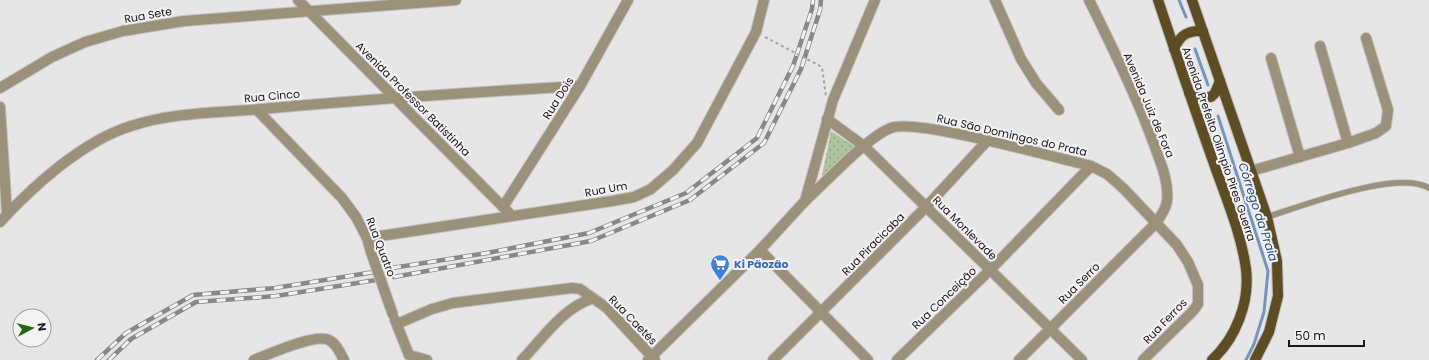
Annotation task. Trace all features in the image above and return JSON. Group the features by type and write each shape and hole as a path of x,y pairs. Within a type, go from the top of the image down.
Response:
{"main road":[{"name":"Avenida Prefeito Olimpio Pires Guerra","path":"1158,0 1228,203 1240,242 1246,270 1245,299 1237,327 1221,352 1212,360"},
{"name":"Avenida Prefeito Olimpio Pires Guerra","path":"1192,0 1267,217 1277,261 1278,296 1269,332 1255,360"},
{"path":"1174,49 1181,37 1186,33 1203,31"},
{"path":"1189,93 1196,97 1211,97 1215,93 1220,81"}],"street":[{"name":"Avenida Professor Batistinha","path":"298,0 511,215"},
{"name":"Rua Sete","path":"0,88 52,57 85,42 123,31 184,21 456,0"},
{"name":"Rua Dois","path":"503,207 580,86 628,0"},
{"name":"Rua Um","path":"367,238 634,197 651,189 673,170 697,143 756,32 764,0"},
{"path":"806,201 833,100 875,0"},
{"path":"994,0 1021,59 1036,83 1059,110"},
{"name":"Avenida Juiz de Fora","path":"1089,0 1134,94 1163,170 1167,200 1164,211 1157,222"},
{"path":"1250,171 1348,143 1381,131 1386,126 1388,110 1366,38"},
{"path":"1320,46 1348,143"},
{"path":"1271,58 1300,157"},
{"name":"Rua Cinco","path":"0,222 54,171 90,145 130,126 170,115 257,110 395,97 580,86"},
{"path":"0,107 8,214"},
{"name":"Rua Quatro","path":"257,110 342,198 356,217 367,238 408,357"},
{"name":"Rua Monlevade","path":"827,119 864,146 927,206 1049,329 1082,360"},
{"name":"Rua São Domingos do Prata","path":"652,359 760,250 806,201 864,146 880,133 892,127 912,126 987,141 1091,166 1107,174 1157,222 1177,245 1188,262 1198,285 1199,295"},
{"name":"Rua Piracicaba","path":"774,360 927,206 987,141"},
{"name":"Rua Conceição","path":"897,360 990,270 1091,166"},
{"name":"Rua Serro","path":"1019,360 1157,222"},
{"path":"760,250 868,360"},
{"name":"Rua Caetés","path":"395,320 453,303 572,288 580,290 591,299 598,301 607,308 652,359"},
{"name":"Rua Ferros","path":"1143,360 1193,311 1198,304 1199,295"},
{"path":"522,360 563,317 577,306 591,299"},
{"path":"254,360 299,344 323,338 330,340 338,348 344,360"},
{"path":"408,357 428,360"}],"lane":[{"path":"1267,217 1376,185 1403,182 1422,184 1429,188"}],"path":[{"path":"766,37 822,67 826,97"}],"green space":[{"path":"831,131 857,148 826,177 822,175"}],"waterway":[{"name":"Córrego da Praia","path":"1179,0 1186,17"},
{"name":"Córrego da Praia","path":"1195,49 1208,85"},
{"name":"Córrego da Praia","path":"1218,116 1268,271 1264,312 1254,344 1246,360"}],"railway":[{"path":"392,268 487,253 589,233 686,193 757,138 793,66 812,9 813,0"},
{"path":"394,277 591,241 690,200 764,143 801,69 820,10 821,0"},
{"path":"97,360 126,333 193,295 275,288 374,272"},
{"path":"109,360 131,339 196,302 276,296 376,280"}],"place":[{"name":"Ki Pãozão","path":"720,281"}]}
